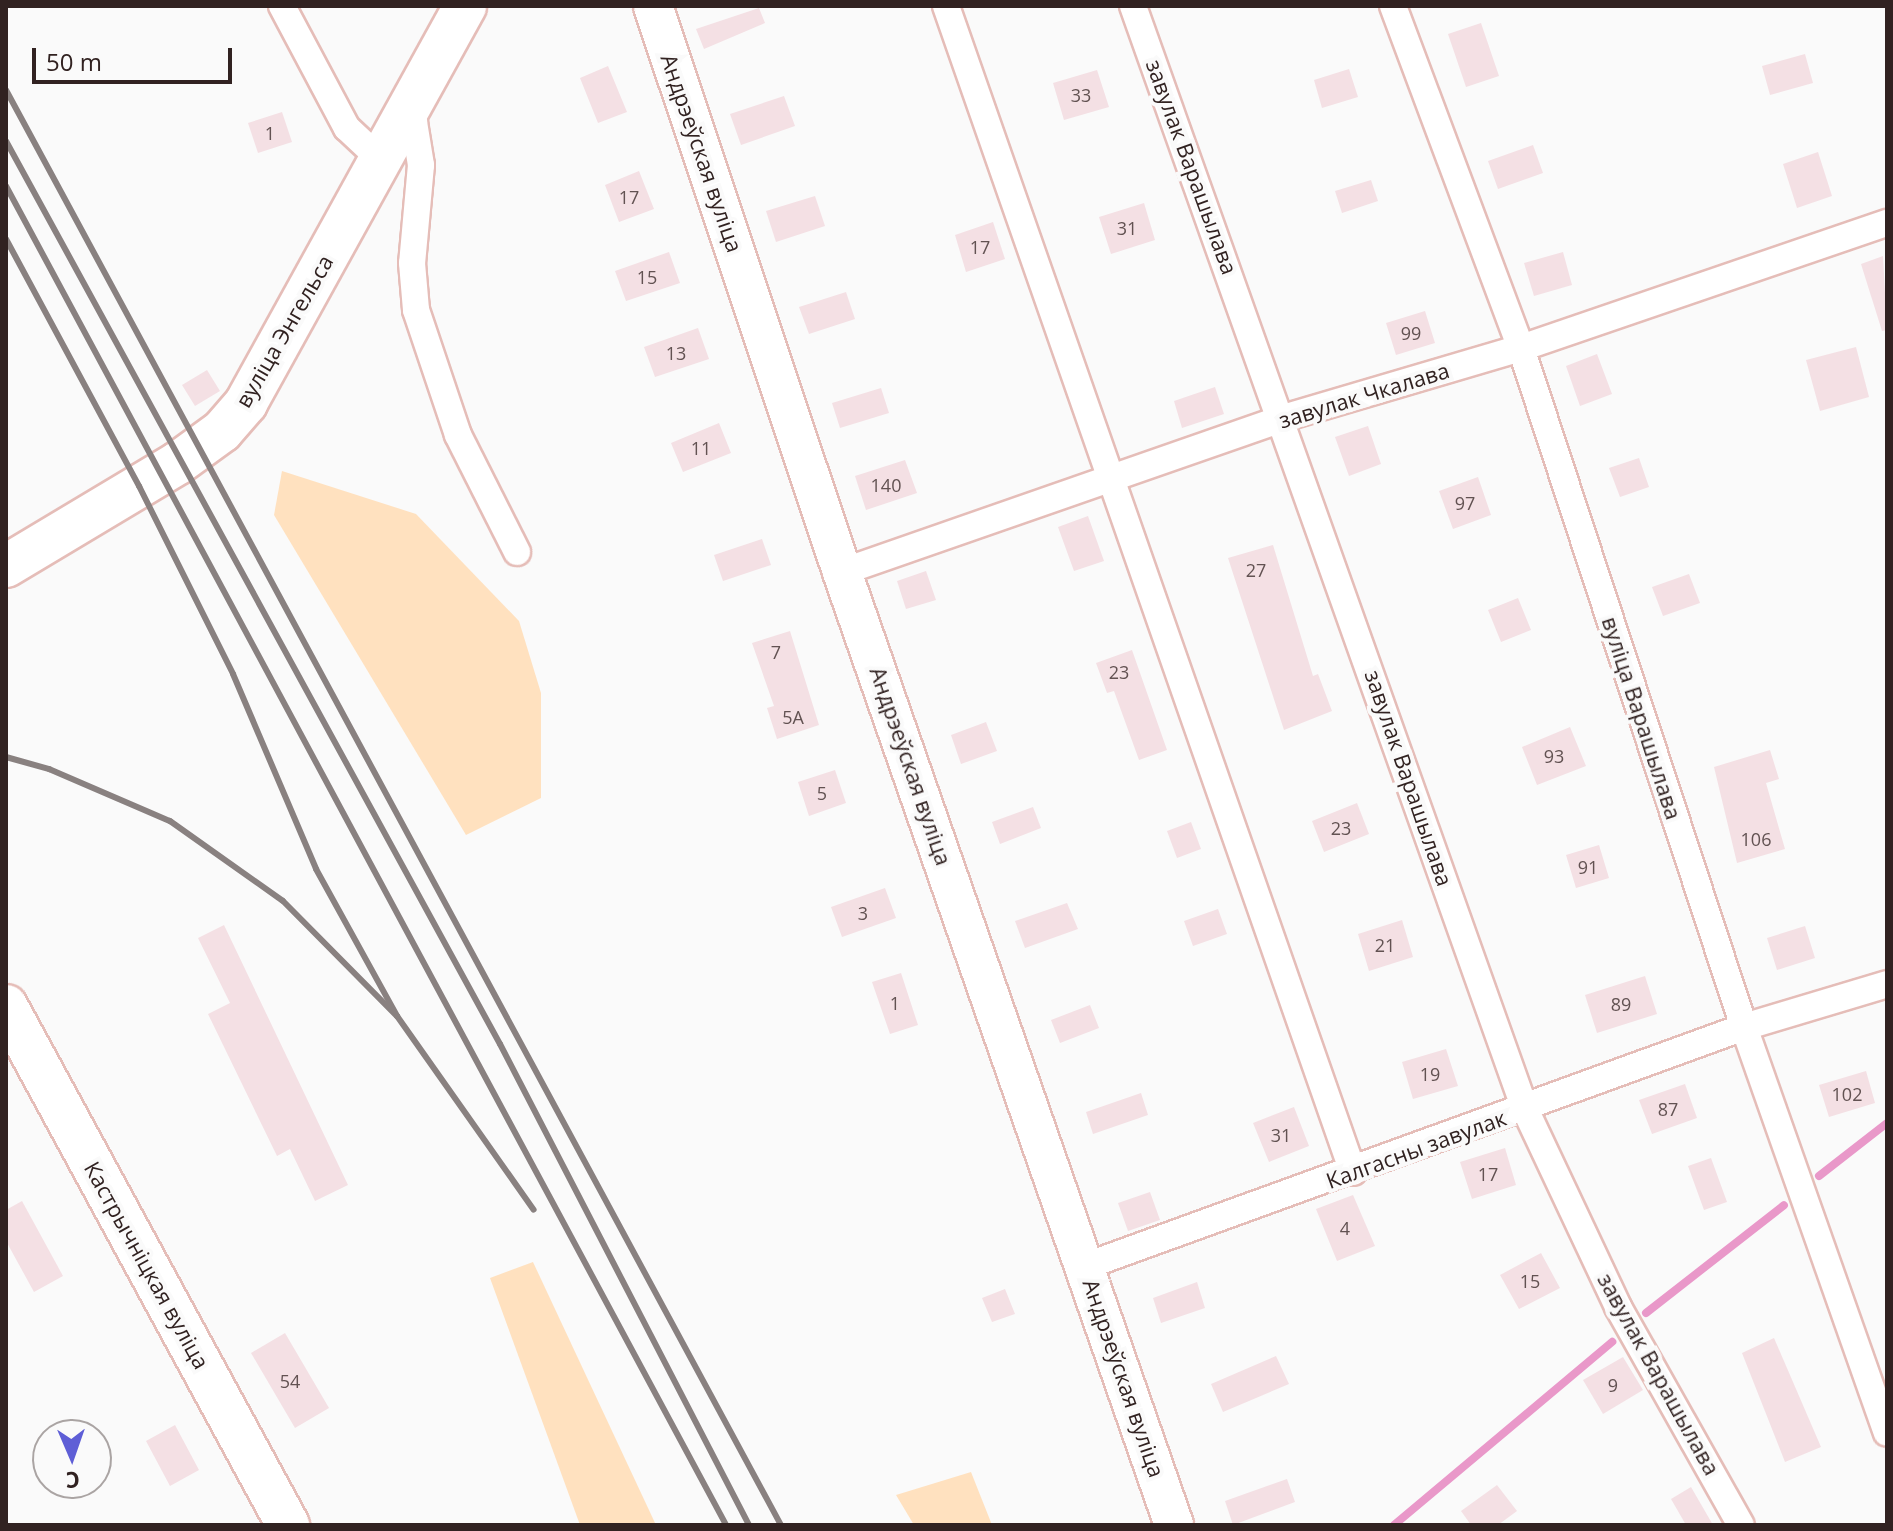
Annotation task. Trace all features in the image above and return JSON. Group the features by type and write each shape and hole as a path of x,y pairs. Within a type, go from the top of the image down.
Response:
{"main road":[{"name":"вуліца Энгельса","path":"6,566 222,431 246,403 465,6"},
{"name":"Андрэеўская вуліца","path":"653,6 842,572 1174,1525"},
{"name":"Кастрычніцкая вуліца","path":"6,1006 288,1525"}],"street":[{"path":"282,6 347,128 380,159"},
{"path":"946,6 1353,1172"},
{"name":"завулак Варашылава","path":"1133,6 1283,418 1525,1109 1618,1307 1741,1525"},
{"name":"вуліца Варашылава","path":"1393,6 1521,348 1744,1027 1887,1432"},
{"path":"405,113 414,122 421,165 412,263 416,310 458,435 517,552"},
{"name":"завулак Чкалава","path":"842,572 1113,482 1283,418 1521,348 1887,223"},
{"name":"Калгасны завулак","path":"1086,1266 1353,1172 1744,1027 1887,984"}],"shaded area":[{"path":"282,471 416,514 519,621 541,693 541,798 466,835 274,515"},
{"path":"533,1262 656,1525 580,1525 490,1278"},
{"path":"971,1472 992,1525 914,1525 896,1495"}],"building":[{"path":"759,8 765,23 704,49 696,29"},
{"path":"1481,23 1499,76 1466,87 1448,34"},
{"path":"1805,54 1813,83 1770,95 1762,66"},
{"path":"608,66 627,112 598,123 580,78"},
{"path":"1349,69 1358,97 1322,108 1314,80"},
{"path":"1097,70 1109,107 1064,120 1053,83"},
{"path":"784,96 795,126 741,145 730,114"},
{"path":"282,112 292,142 258,153 248,123"},
{"path":"1533,145 1543,173 1498,189 1488,161"},
{"path":"1818,152 1832,196 1797,208 1783,164"},
{"path":"639,171 654,209 619,222 605,185"},
{"path":"1371,180 1378,201 1342,213 1335,191"},
{"path":"815,196 825,226 776,242 766,211"},
{"path":"1144,203 1155,240 1111,254 1099,217"},
{"path":"993,222 1005,259 966,272 955,235"},
{"path":"669,252 680,283 626,301 615,271"},
{"path":"1563,252 1572,285 1534,296 1524,263"},
{"path":"1883,256 1887,330 1882,331 1861,264"},
{"path":"846,292 855,319 809,334 799,307"},
{"path":"1425,311 1435,343 1396,355 1386,323"},
{"path":"698,328 709,359 655,377 644,347"},
{"path":"1856,347 1869,397 1820,411 1806,360"},
{"path":"1597,354 1612,394 1580,406 1566,366"},
{"path":"207,370 220,391 195,406 182,385"},
{"path":"1215,387 1224,414 1182,428 1174,401"},
{"path":"881,388 889,413 840,428 832,403"},
{"path":"719,423 731,453 683,472 671,443"},
{"path":"1368,426 1381,464 1349,476 1335,437"},
{"path":"1639,458 1649,487 1620,497 1609,468"},
{"path":"905,460 917,493 866,510 855,476"},
{"path":"1478,477 1491,515 1453,529 1439,491"},
{"path":"1088,516 1104,561 1074,571 1058,527"},
{"path":"762,539 771,565 723,581 714,555"},
{"path":"1273,545 1313,676 1318,674 1332,711 1284,730 1228,558"},
{"path":"926,571 936,600 906,609 897,581"},
{"path":"1689,574 1700,603 1663,616 1652,587"},
{"path":"1518,598 1531,630 1501,642 1488,610"},
{"path":"790,631 819,725 777,739 767,708 774,706 752,643"},
{"path":"1132,650 1167,750 1139,760 1114,691 1107,693 1096,663"},
{"path":"986,722 997,751 961,764 951,735"},
{"path":"1570,727 1586,766 1537,785 1522,747"},
{"path":"1770,750 1779,779 1766,783 1785,849 1737,863 1714,767"},
{"path":"835,770 846,803 809,816 798,782"},
{"path":"1357,803 1369,834 1324,852 1312,821"},
{"path":"1033,807 1041,828 1000,844 992,822"},
{"path":"1191,822 1201,849 1177,858 1167,831"},
{"path":"1599,845 1609,878 1576,888 1566,855"},
{"path":"885,888 896,918 842,937 831,907"},
{"path":"1067,903 1078,929 1025,948 1015,921"},
{"path":"1218,909 1227,934 1193,946 1184,921"},
{"path":"1402,920 1413,957 1369,971 1358,934"},
{"path":"224,925 348,1185 315,1201 290,1149 277,1156 208,1014 230,1003 198,938"},
{"path":"1805,926 1815,958 1777,970 1767,938"},
{"path":"901,973 918,1025 890,1034 872,982"},
{"path":"1645,976 1657,1014 1597,1033 1585,995"},
{"path":"1090,1005 1099,1028 1060,1043 1051,1020"},
{"path":"1446,1049 1458,1086 1413,1099 1402,1062"},
{"path":"1866,1071 1875,1103 1829,1117 1819,1085"},
{"path":"1685,1084 1697,1118 1652,1134 1639,1100"},
{"path":"1141,1093 1148,1115 1093,1134 1086,1112"},
{"path":"1294,1107 1309,1146 1269,1162 1253,1123"},
{"path":"1505,1148 1516,1185 1472,1199 1460,1162"},
{"path":"1711,1158 1727,1202 1704,1210 1688,1166"},
{"path":"1150,1192 1160,1220 1128,1231 1118,1203"},
{"path":"1353,1195 1375,1246 1337,1261 1316,1209"},
{"path":"22,1201 63,1276 34,1292 6,1241 6,1210"},
{"path":"1541,1253 1560,1288 1519,1309 1500,1275"},
{"path":"1197,1282 1205,1308 1161,1323 1153,1298"},
{"path":"1005,1289 1015,1314 992,1322 982,1298"},
{"path":"285,1333 329,1408 295,1428 251,1353"},
{"path":"1774,1338 1821,1447 1785,1462 1742,1353"},
{"path":"1276,1356 1289,1384 1223,1412 1211,1384"},
{"path":"1623,1357 1643,1390 1603,1414 1583,1380"},
{"path":"175,1425 199,1470 170,1486 146,1441"},
{"path":"1287,1479 1295,1502 1233,1525 1225,1501"},
{"path":"1497,1485 1517,1511 1498,1525 1471,1525 1461,1511"},
{"path":"1691,1487 1713,1525 1686,1525 1671,1499"}],"waterway":[{"path":"1819,1176 1887,1123"},
{"path":"1646,1313 1784,1205"},
{"path":"1394,1525 1612,1342"}],"railway":[{"path":"6,90 781,1525"},
{"path":"6,141 500,1044 749,1525"},
{"path":"6,186 726,1525"},
{"path":"6,239 139,486 233,674 316,869 397,1016"},
{"path":"6,757 49,769 170,821 283,901 397,1016 534,1210"}]}
